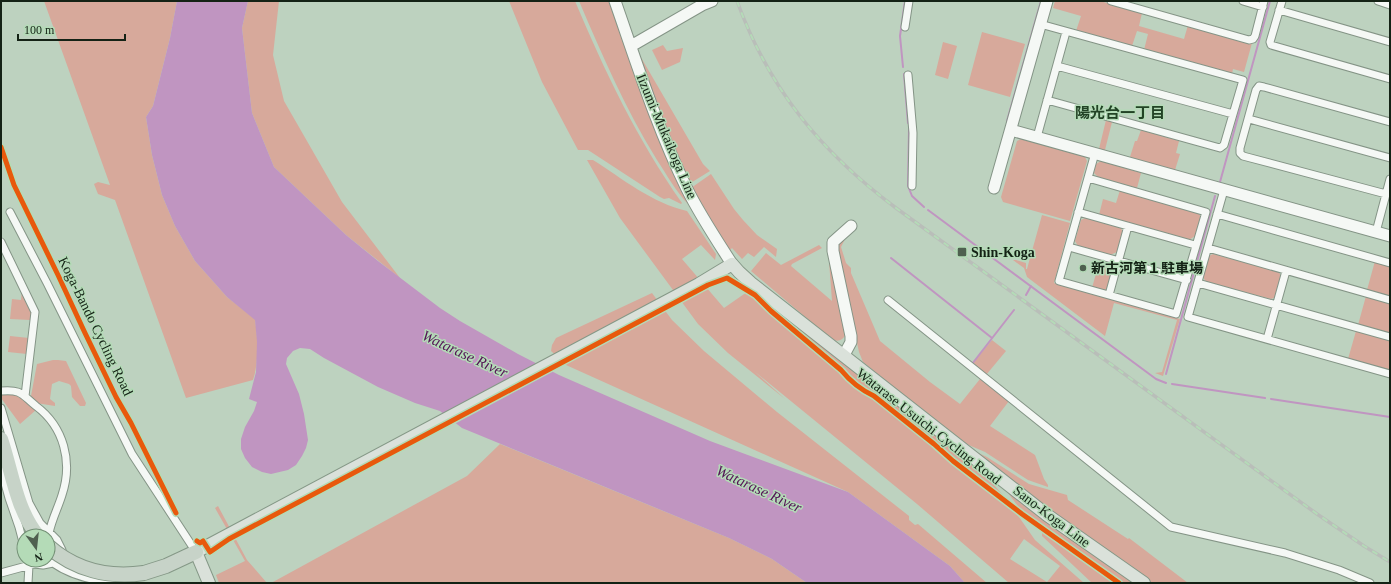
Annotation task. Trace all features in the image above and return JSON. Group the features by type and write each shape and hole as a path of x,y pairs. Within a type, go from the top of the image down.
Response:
{"highway":[{"path":"1,439 22,508 30,525 33,528"},
{"path":"56,549 70,562 92,570 112,574 144,573 166,566 200,549"}],"main road":[{"name":"Sano-Koga Line","path":"727,267 738,272 1046,515 1144,583"},
{"path":"209,583 200,549 699,284 727,267"}],"street":[{"name":"Iizumi-Mukaikoga Line","path":"615,1 656,117 686,187 727,267"},
{"path":"631,46 702,5 712,1"},
{"path":"905,27 909,1"},
{"path":"994,188 1047,1"},
{"path":"1111,1 1249,40 1253,39 1255,36 1264,4 1243,1"},
{"path":"1282,1 1270,42 1271,45 1390,79"},
{"path":"1378,1 1390,4"},
{"path":"1279,10 1390,42"},
{"path":"1040,24 1243,80 1224,145 1220,148 1047,100"},
{"path":"1037,137 1066,32"},
{"path":"1057,66 1233,114"},
{"path":"908,74 913,132 912,186"},
{"path":"1386,194 1243,156 1240,153 1240,148 1257,88 1261,86 1390,122"},
{"path":"1249,119 1390,158"},
{"path":"1011,130 1390,236"},
{"path":"1088,178 1206,212 1195,245 1187,280 1176,314 1059,281 1095,153"},
{"path":"1376,232 1390,179"},
{"path":"1224,190 1188,316 1390,374"},
{"path":"10,212 132,454 200,549"},
{"path":"1078,212 1195,245"},
{"path":"1217,214 1390,263"},
{"path":"844,355 851,342 851,336 833,251 833,242 851,226"},
{"path":"1109,295 1128,226"},
{"path":"1,242 35,312 25,396"},
{"path":"1068,247 1187,280"},
{"path":"1208,248 1390,300"},
{"path":"1268,339 1286,270"},
{"path":"1198,283 1390,337"},
{"path":"888,300 1171,527 1285,553 1339,570 1370,583"},
{"path":"1,390 16,391 25,396 49,418 56,427 61,438 67,460 67,471 62,495 49,528"},
{"path":"1,408 29,503 42,528"},
{"path":"1,469 8,498 19,528"},
{"path":"56,542 60,543 62,550"},
{"path":"56,565 90,578 116,583"},
{"path":"1,573 16,568"},
{"path":"28,583 29,568"}],"shaded area":[{"path":"44,1 177,1 170,38 153,106 146,117 152,155 162,195 175,226 195,261 227,297 255,319 257,350 253,380 186,398 115,200 98,194 94,184 98,182 110,185"},
{"path":"248,1 279,1 273,55 284,101 342,202 400,278 346,235 274,167 252,113 242,28"},
{"path":"509,1 575,1 598,54 636,130 682,203 681,204 669,198 664,199 660,197 588,150 578,150 542,82"},
{"path":"579,1 612,1 689,205 680,195 657,160 635,122"},
{"path":"1055,1 1100,1 1142,13 1139,26 1184,39 1188,25 1252,43 1244,72 1233,69 1232,74 1144,50 1148,34 1137,31 1132,46 1076,31 1081,16 1053,8"},
{"path":"982,32 1025,44 1010,97 968,85"},
{"path":"943,42 957,46 948,79 935,75"},
{"path":"663,45 667,51 683,48 680,62 662,70 652,50"},
{"path":"639,54 703,164 710,171 689,184 653,97"},
{"path":"1106,120 1112,122 1105,150 1099,149"},
{"path":"1141,130 1179,141 1176,153 1180,154 1175,170 1130,157 1135,141 1137,141"},
{"path":"1021,139 1085,157 1087,161 1070,221 1003,202 1001,197 1017,141"},
{"path":"587,160 593,160 650,196 687,211 716,254 715,260 701,245 682,259 724,308 747,292 753,295 770,313 812,350 1014,510 1035,540 1084,583 1009,583 917,504 754,371 785,399 728,353 698,324 620,218","holes":["1024,539 1060,566 1047,582 1010,559"]},
{"path":"1101,161 1141,173 1137,188 1098,177 1094,173 1096,164"},
{"path":"711,174 743,220 757,235 777,249 776,257 764,247 754,257 748,253 742,259 732,248 730,250 716,230 691,188"},
{"path":"1120,190 1198,212 1201,217 1195,236 1189,240 1099,215 1103,199 1116,203"},
{"path":"1042,215 1070,223 1054,283 1180,319 1163,376 1155,373 1162,372 1177,320 1114,303 1105,336 1027,277 1024,268 1013,260 1026,263 1027,269"},
{"path":"1085,218 1120,227 1123,232 1117,252 1110,255 1078,246 1075,241 1081,220"},
{"path":"845,239 841,247 846,263 851,268 851,273 880,341 930,382 960,404 980,379 979,377 1009,401 990,426 1035,455 1048,487 1028,480 985,452 964,443 947,431 863,362 859,352 837,249 840,242"},
{"path":"819,245 822,248 792,264 791,266 832,301 829,261 831,259 847,333 839,341 833,340 824,333 751,271 766,253 781,265"},
{"path":"1213,254 1279,272 1281,277 1276,297 1271,299 1206,282 1203,277 1209,256"},
{"path":"1100,259 1110,262 1113,267 1108,288 1103,291 1092,288"},
{"path":"1375,261 1390,265 1390,297 1367,290"},
{"path":"22,290 32,311 30,320 10,319 12,299 21,300"},
{"path":"652,293 672,320 704,351 777,412 909,516 909,520 915,525 918,524 987,583 965,583 950,566 848,492 566,365 551,351 552,345 556,338"},
{"path":"756,295 949,445 994,485 1011,504 871,390 866,390 848,376 846,369 782,316 770,309"},
{"path":"1366,296 1390,303 1390,334 1358,325"},
{"path":"1356,331 1390,340 1390,371 1348,359"},
{"path":"10,336 29,338 27,354 8,352"},
{"path":"992,340 1006,351 986,375 972,364"},
{"path":"53,360 66,361 86,403 85,406 80,406 72,397 71,386 69,384 59,381 52,384 50,399 55,403 55,406 36,403 31,396 37,364"},
{"path":"7,392 22,398 36,410 20,424 1,398 1,395"},
{"path":"500,444 729,538 772,559 807,583 273,582 467,476"},
{"path":"974,451 987,457 1029,484 1067,495 1068,500 1128,539 1129,538 1188,583 1152,583 1062,521"},
{"path":"997,483 1138,583 1123,583 1023,513 1008,493"},
{"path":"218,506 247,560 267,583 219,583 216,575 245,561 215,508"},
{"path":"1042,533 1047,534 1115,583 1092,583 1042,536"}],"water":[{"name":"Watarase River","path":"177,1 248,1 242,28 252,113 274,167 346,235 440,308 518,354 559,375 710,441 848,492 950,566 965,583 807,583 772,559 729,538 462,428 440,411 415,403 378,387 310,349 300,348 293,351 287,358 286,364 299,394 304,414 308,440 306,448 296,465 288,470 271,474 262,472 252,467 245,458 241,449 241,439 257,402 249,399 256,372 257,342 255,320 227,297 195,261 175,226 162,195 152,155 146,117 153,106 170,38"}],"waterway":[{"path":"903,67 900,36 905,1"},
{"path":"1007,121 1041,1"},
{"path":"1220,182 1270,1"},
{"path":"904,74 908,123"},
{"path":"909,129 908,186 912,196 924,207"},
{"path":"1166,374 1215,196"},
{"path":"928,210 1156,379 1166,383"},
{"path":"891,258 992,338"},
{"path":"1026,295 1031,286"},
{"path":"972,364 1014,310"},
{"path":"1172,384 1265,398"},
{"path":"1271,399 1390,417"}],"railway":[{"path":"737,1 750,33 765,63 800,116 821,141 869,187 1317,514 1390,562"}],"cycle path":[{"name":"Koga-Bando Cycling Road","path":"1,147 14,185 116,397 131,423 176,513"},
{"name":"Watarase Usuichi Cycling Road","path":"197,541 200,543 203,541 210,552 229,539 708,285 727,278 755,295 771,311 841,370 856,385 874,396 953,461 1022,514 1119,583"}],"place":[{"name":"Shin-Koga","path":"962,252"},
{"name":"新古河第１駐車場","path":"1083,268"}],"district":[{"name":"陽光台一丁目","path":"1120,113"}]}
